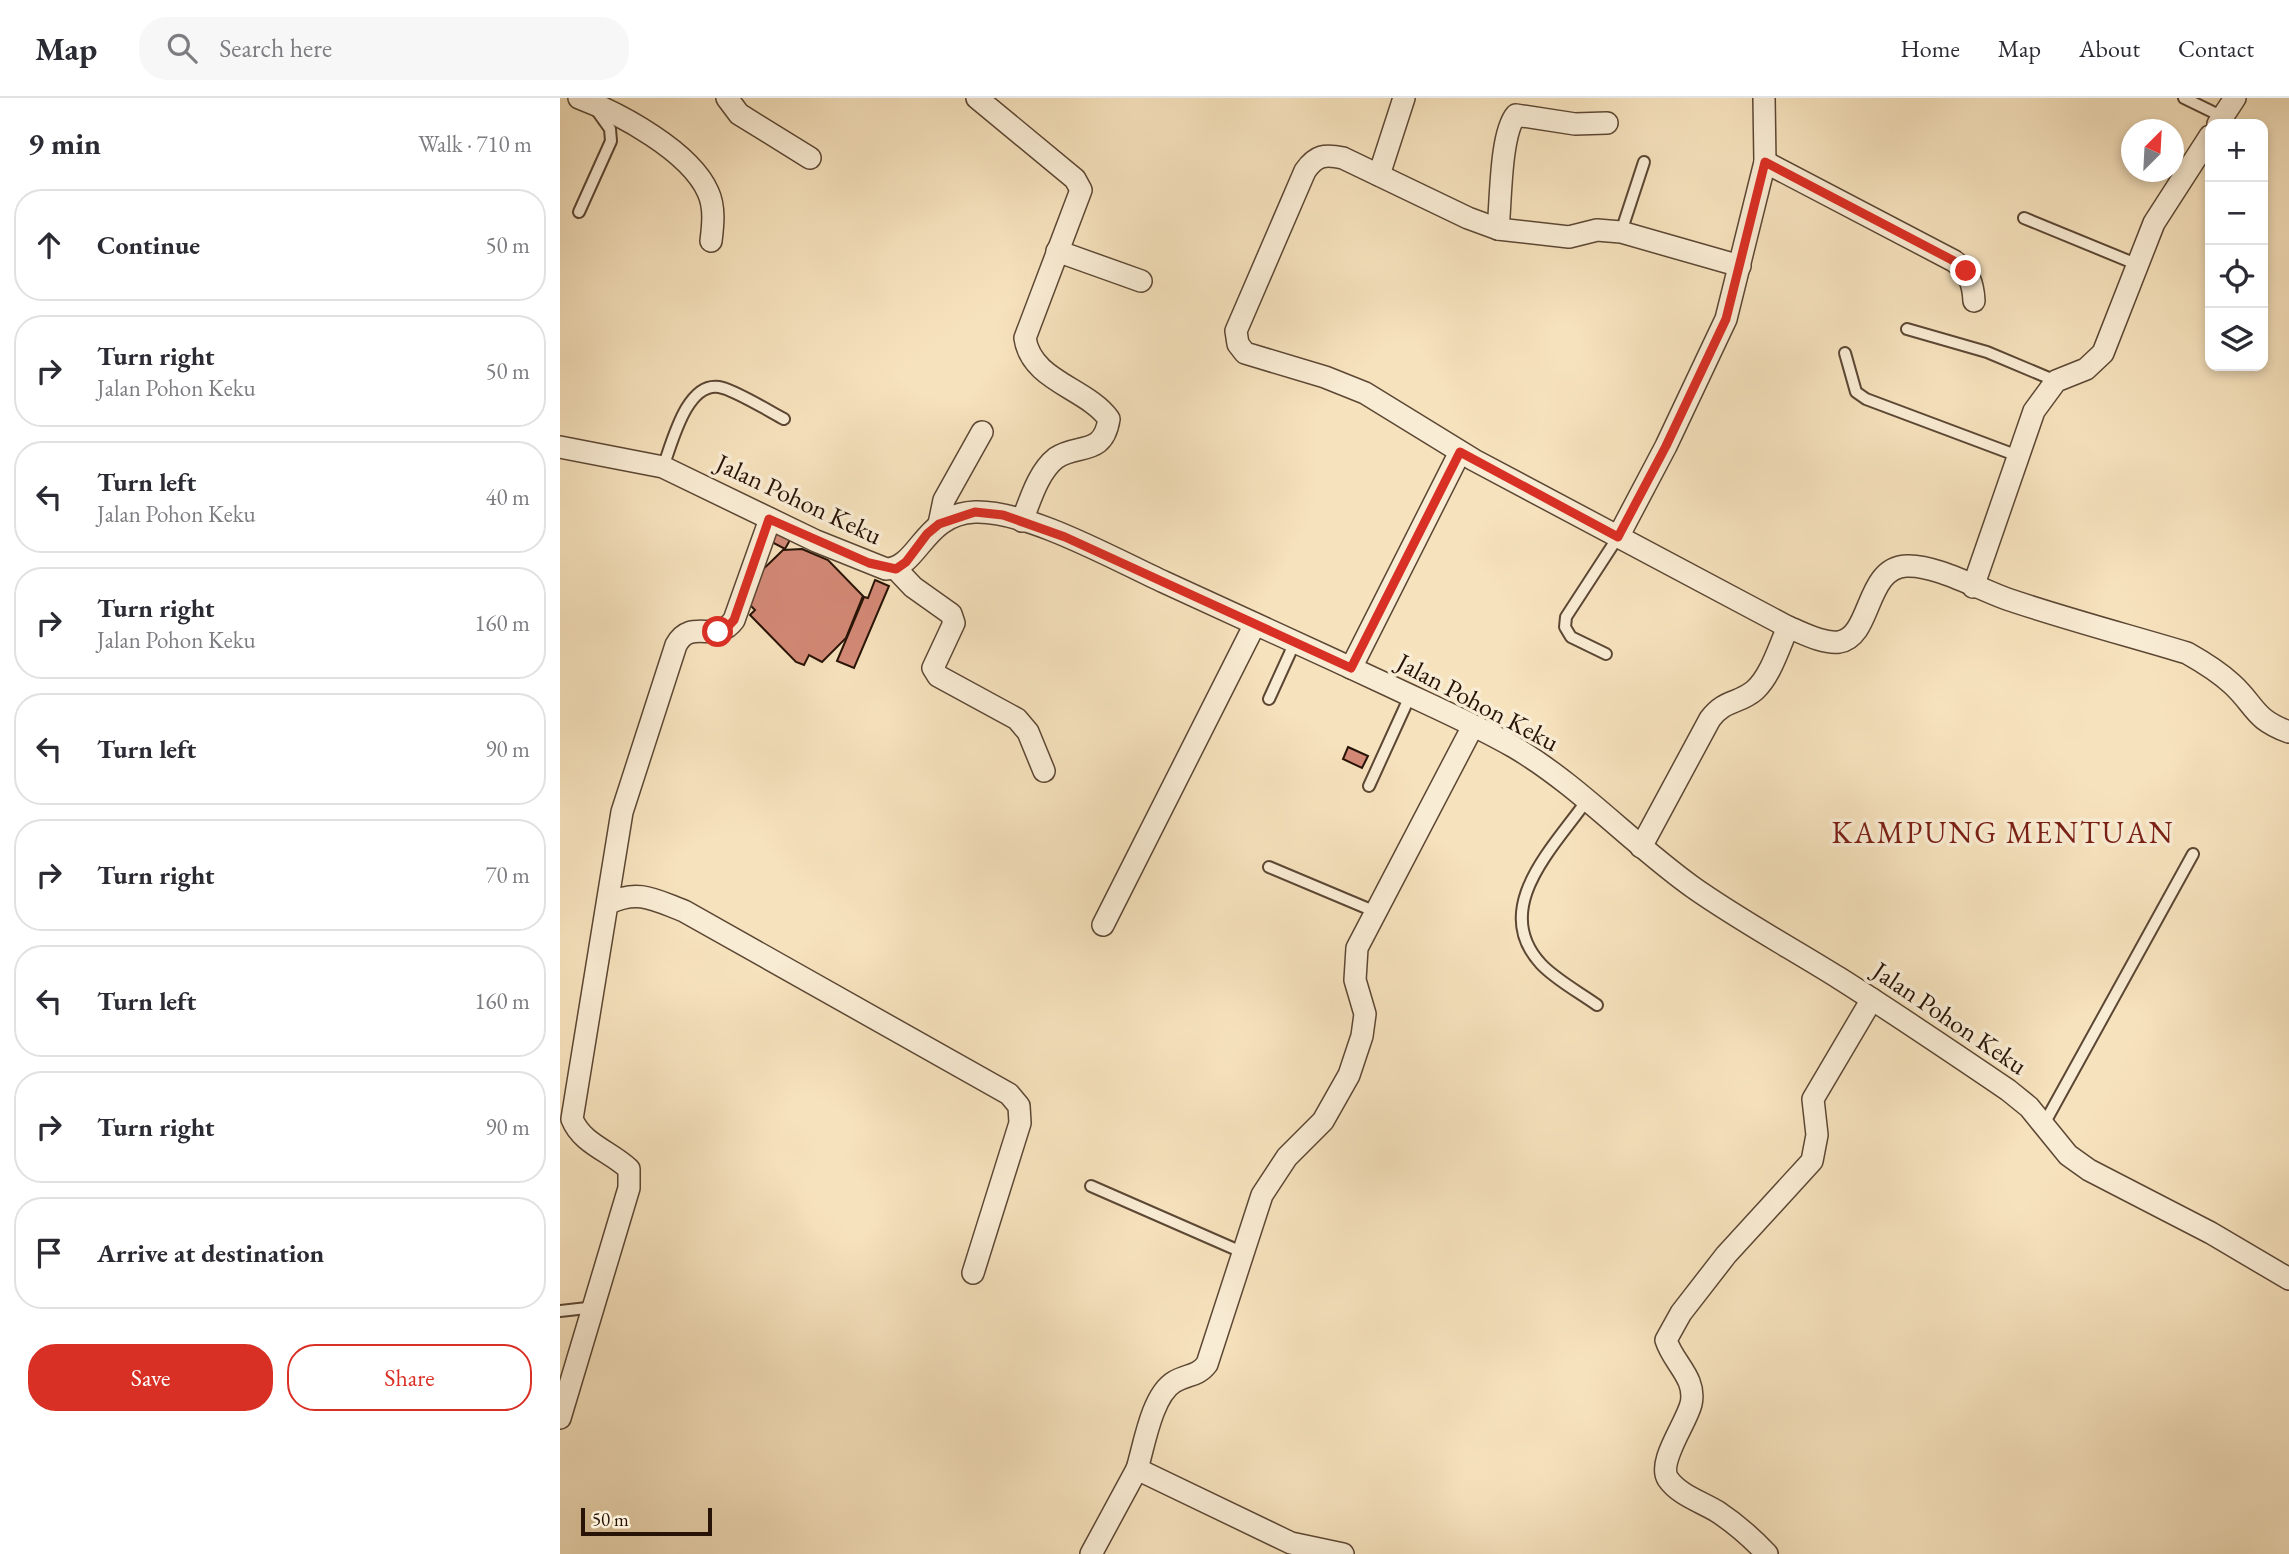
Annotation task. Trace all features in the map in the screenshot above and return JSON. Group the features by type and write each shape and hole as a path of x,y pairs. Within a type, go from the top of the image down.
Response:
{"street":[{"path":"727,98 739,114 810,158"},
{"path":"977,98 1075,179 1081,190 1025,338 1027,350 1048,373 1101,407 1109,419 1107,430 1098,443 1056,458 1034,492 1023,521"},
{"path":"1379,175 1404,98"},
{"path":"1618,537 1666,446 1721,330 1740,266 1765,162 1764,98"},
{"path":"2221,119 2235,98"},
{"path":"585,100 652,136 692,169 708,193 714,220 711,241"},
{"path":"1498,229 1507,140 1511,121 1516,115 1575,124 1606,123"},
{"path":"1973,587 2034,411 2056,381 2086,369 2104,353 2154,223 2205,144"},
{"path":"1740,266 1621,232 1597,230 1569,237 1498,229 1468,218 1343,158 1326,154 1314,159 1305,171 1236,331 1238,344 1245,353 1325,377 1365,393 1460,452 1788,627 1836,642 1847,640 1855,632 1882,579 1892,569 1922,566 1973,587 2187,653 2213,668 2234,686 2254,713 2271,725 2289,732"},
{"path":"1765,162 1954,261 1966,271 1973,284 1975,301"},
{"path":"1057,251 1141,281"},
{"path":"939,524 944,500 982,432"},
{"name":"Jalan Pohon Keku","path":"560,447 663,467 769,519 869,563 896,569 906,562 927,534 939,524 975,512 1023,521 1065,537 1474,726 1515,748 1587,800 1641,848 1715,903 1872,999 2008,1090 2044,1124 2068,1155 2089,1170 2223,1239 2289,1279"},
{"path":"1351,668 1460,452"},
{"path":"560,1418 596,1307 629,1188 629,1169 615,1156 578,1133 572,1119 622,812 676,645 680,638 691,631 723,632 734,620 769,519"},
{"path":"896,569 913,587 951,614 954,622 933,668 937,676 1017,719 1028,732 1044,771"},
{"path":"1102,925 1255,624"},
{"path":"1641,848 1710,719 1719,706 1756,689 1788,627"},
{"path":"1091,1554 1137,1469 1151,1418 1169,1386 1175,1381 1194,1377 1207,1364 1255,1212 1274,1174 1322,1121 1349,1075 1362,1036 1365,1014 1355,980 1356,948 1474,726"},
{"path":"609,903 627,895 643,896 684,911 1009,1094 1019,1106 1020,1123 973,1273"},
{"path":"1762,1552 1737,1525 1678,1490 1667,1477 1665,1464 1692,1401 1690,1382 1669,1350 1666,1340 1675,1321 1726,1255 1812,1161 1816,1135 1813,1099 1872,999"},
{"path":"1137,1469 1291,1543 1343,1554"}],"lane":[{"path":"2184,98 2217,119"},
{"path":"579,212 611,141 610,129 585,100"},
{"path":"1621,232 1644,162"},
{"path":"2024,218 2136,264"},
{"path":"1907,329 1987,352 2056,381"},
{"path":"1845,353 1856,392 1866,399 2018,456"},
{"path":"663,467 688,405 694,394 704,389 719,387 784,419"},
{"path":"1606,654 1571,637 1565,627 1566,617 1618,537"},
{"path":"1269,699 1295,642"},
{"path":"1369,786 1410,696"},
{"path":"1587,800 1528,884 1521,906 1527,940 1542,965 1597,1005"},
{"path":"2044,1124 2193,854"},
{"path":"1269,867 1376,912"},
{"path":"1091,1186 1244,1253"},
{"path":"560,1311 596,1307"}],"building":[{"path":"770,530 790,540 785,549 766,539"},
{"path":"802,549 828,560 863,596 846,638 822,662 809,655 804,665 796,662 750,615 755,610 746,601 748,584 783,550"},
{"path":"875,580 889,586 854,668 837,661 864,597 868,598"},
{"path":"1348,747 1368,756 1362,768 1343,759"}],"district":[{"name":"KAMPUNG MENTUAN","path":"2003,833"}],"route":[{"path":"718,632 729,628 734,620 769,519 869,563 886,569 896,569 906,562 927,534 939,524 956,516 975,512 1003,515 1065,537 1351,668 1460,452 1618,537 1666,446 1726,319 1749,236 1765,162 1954,261 1966,271"}]}
